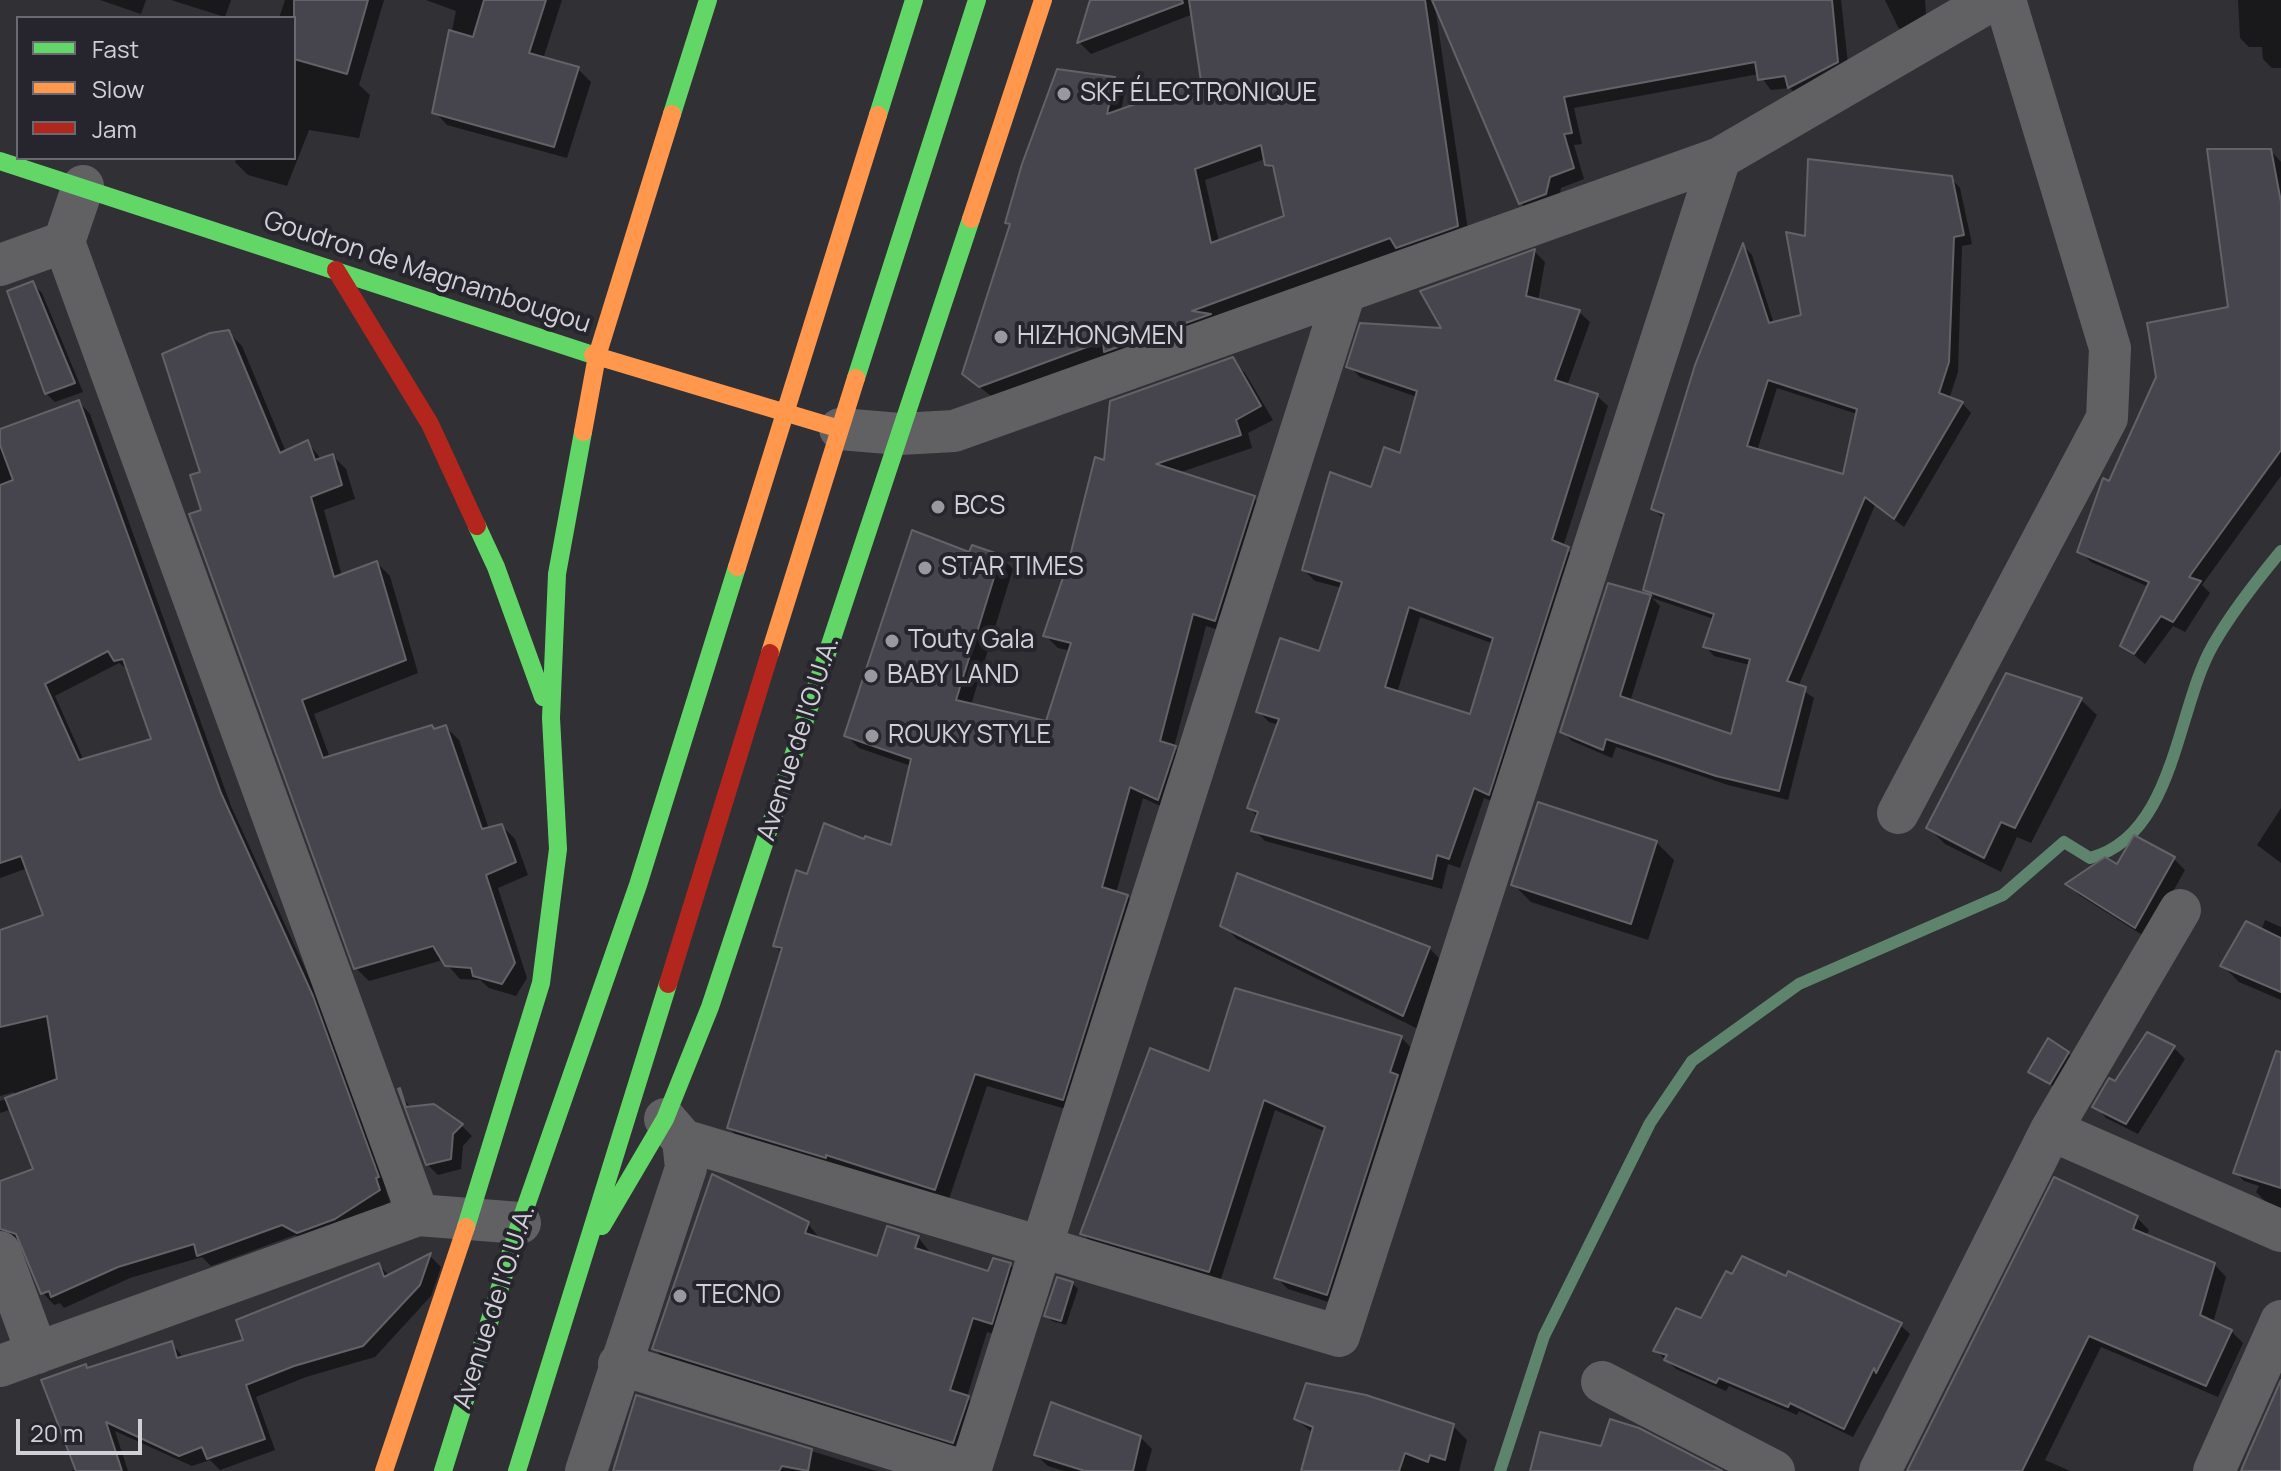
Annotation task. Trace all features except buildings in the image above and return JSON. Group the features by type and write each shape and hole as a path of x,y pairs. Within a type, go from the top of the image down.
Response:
{"main road":[{"name":"Avenue de l'O.U.A.","path":"384,1471 469,1218 541,983 558,849 551,718 557,574 597,356 708,0"},
{"name":"Avenue de l'O.U.A.","path":"443,1471 520,1223 638,885 914,0"},
{"name":"Avenue de l'O.U.A.","path":"517,1471 840,429 977,0"},
{"name":"Avenue de l'O.U.A.","path":"674,1129 710,1007 1043,0"},
{"name":"Goudron de Magnambougou","path":"0,161 597,356 840,429"},
{"path":"336,270 430,424 496,567 551,718"},
{"path":"584,1257 674,1129"}],"street":[{"path":"840,429 900,434 954,431 1720,158 1992,0"},
{"path":"1898,813 2107,418 2110,348 2005,0"},
{"path":"674,1129 1041,1247 1339,1336 1720,158"},
{"path":"83,186 64,242 418,1215"},
{"path":"0,265 64,242"},
{"path":"970,1471 1345,292"},
{"path":"1880,1471 2051,1130 2180,910"},
{"name":"Avenue de l'O.U.A.","path":"586,1471 686,1168 674,1129"},
{"path":"2051,1130 2281,1231"},
{"path":"0,1252 18,1360 418,1215 520,1223"},
{"path":"2214,1471 2281,1321"},
{"path":"619,1364 964,1471"},
{"path":"1602,1382 1774,1471"}],"waterway":[{"path":"1500,1471 1544,1336 1650,1123 1692,1061 1799,984 2003,895 2064,842 2090,858 2118,845 2140,824 2157,798 2213,645 2281,551"}],"traffic: fast":[{"path":"672,114 708,0"},
{"path":"878,115 914,0"},
{"path":"856,378 977,0"},
{"path":"0,161 593,355"},
{"path":"602,1226 665,1119 710,1007 971,219"},
{"path":"466,1227 541,983 558,849 551,718 557,574 583,432"},
{"path":"477,526 496,567 543,697"},
{"path":"443,1471 520,1223 638,885 737,567"},
{"path":"517,1471 668,984"}],"traffic: slow":[{"path":"971,219 1043,0"},
{"path":"583,432 597,356 672,114"},
{"path":"737,567 878,115"},
{"path":"593,355 840,429"},
{"path":"770,653 856,378"},
{"path":"384,1471 466,1227"}],"traffic: jam":[{"path":"336,270 430,424 477,526"},
{"path":"668,984 770,653"}],"place":[{"name":"SKF ÉLECTRONIQUE","path":"1064,94"},
{"name":"HIZHONGMEN","path":"1001,337"},
{"name":"BCS","path":"938,507"},
{"name":"STAR TIMES","path":"925,568"},
{"name":"Touty Gala","path":"892,641"},
{"name":"BABY LAND","path":"871,676"},
{"name":"ROUKY STYLE","path":"872,736"},
{"name":"TECNO","path":"680,1296"}]}
